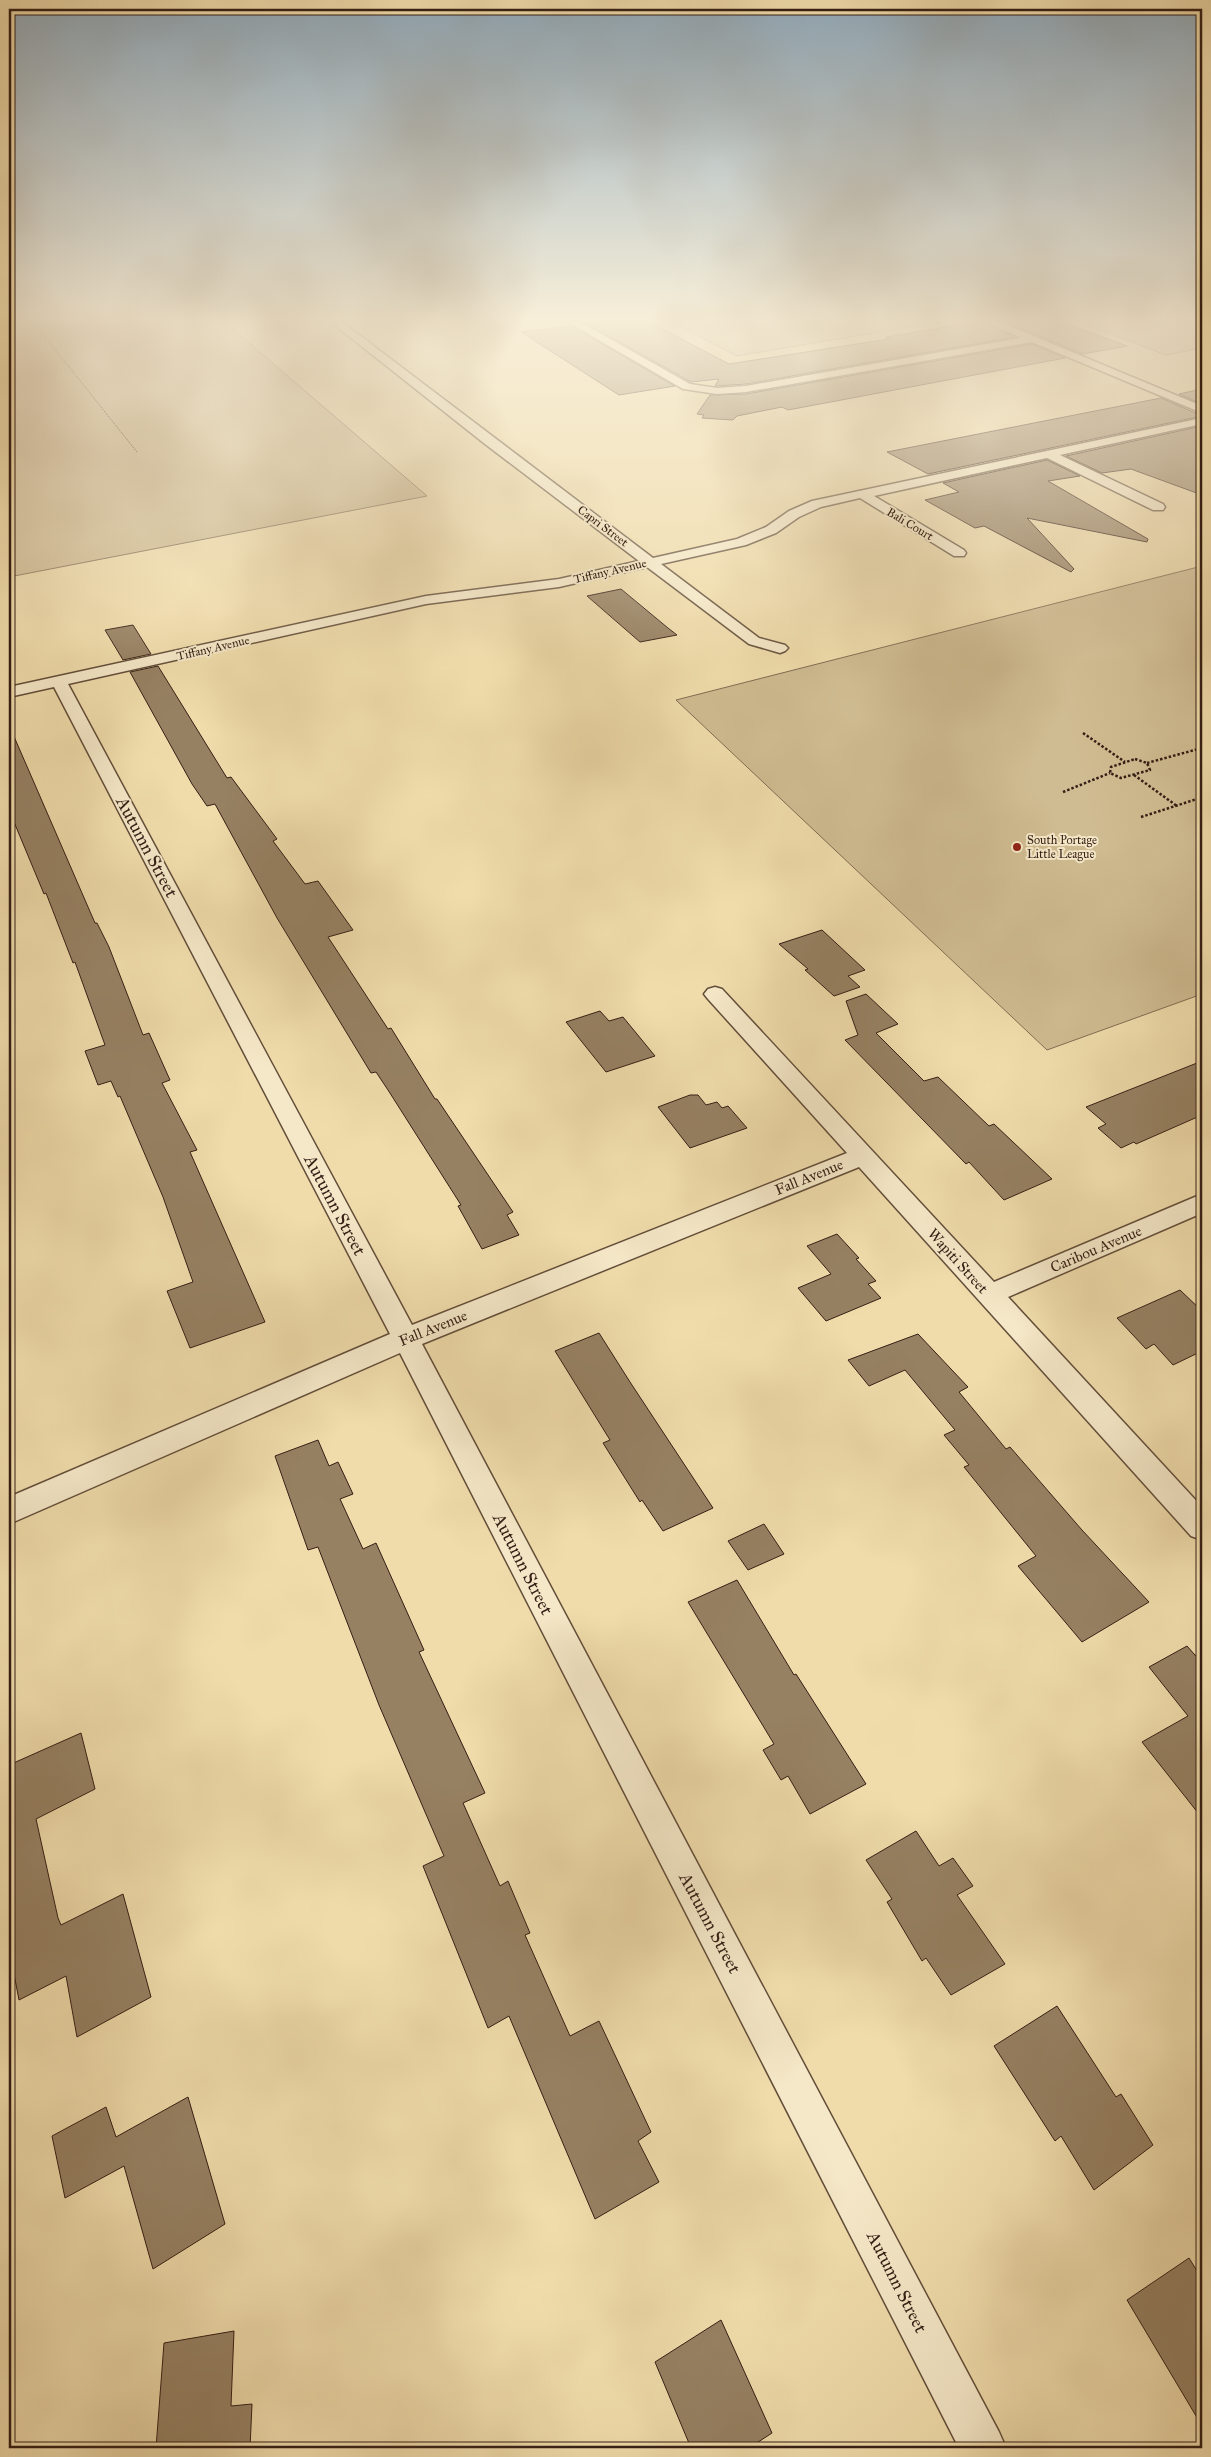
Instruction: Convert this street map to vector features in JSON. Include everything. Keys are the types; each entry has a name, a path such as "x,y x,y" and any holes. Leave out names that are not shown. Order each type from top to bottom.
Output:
{"street":[{"name":"Capri Street","path":"483,437 754,641 780,648"},
{"name":"Tiffany Avenue","path":"9,692 426,600 560,583 742,542 771,530 794,514 817,504 1129,437"},
{"path":"1048,454 1158,507"},
{"name":"Bali Court","path":"862,494 959,553"},
{"name":"Autumn Street","path":"59,682 406,1339 983,2448"},
{"name":"Wapiti Street","path":"715,994 1202,1527"},
{"name":"Fall Avenue","path":"9,1511 406,1339 862,1156"},
{"name":"Caribou Avenue","path":"988,1295 1202,1203"}],"path":[{"path":"125,437 137,452"},
{"path":"1083,734 1126,762"},
{"path":"1110,773 1111,767 1135,759 1147,763 1202,748"},
{"path":"1063,792 1110,773 1121,778 1150,770 1147,763"},
{"path":"1134,774 1177,806"},
{"path":"1141,816 1200,798"}],"shaded area":[{"path":"9,437 358,437 427,496 9,577"},
{"name":"South Portage Little League","path":"1202,566 1202,994 1047,1050 676,700"}],"building":[{"path":"965,437 1104,437 928,474 887,452"},
{"path":"1154,437 1202,437 1202,495 1131,469 1102,473 1066,456"},
{"path":"1047,460 1080,476 1048,481 1148,539 1147,542 1027,518 1074,569 1071,572 984,526 975,528 925,500 959,492 943,483"},
{"path":"621,589 677,635 640,642 587,596"},
{"path":"133,625 151,654 123,660 105,630"},
{"path":"158,666 227,778 231,777 277,839 273,841 305,884 318,881 353,930 328,937 388,1029 391,1028 435,1099 437,1099 513,1212 507,1215 519,1235 482,1249 458,1206 461,1205 376,1072 371,1073 277,918 215,804 207,806 192,784 130,672"},
{"path":"9,725 95,923 97,923 109,947 143,1035 149,1033 170,1080 162,1083 197,1150 190,1152 265,1322 190,1348 167,1291 193,1282 163,1197 120,1096 118,1097 111,1081 98,1085 85,1051 105,1045 75,962 73,963 46,893 44,894 9,810"},
{"path":"822,930 865,970 848,976 860,987 834,996 805,970 808,969 779,944"},
{"path":"866,994 898,1024 876,1033 924,1081 938,1077 989,1126 994,1124 1052,1179 1004,1200 969,1162 966,1164 845,1040 858,1035 846,1001"},
{"path":"600,1011 609,1021 623,1017 655,1056 606,1072 566,1022"},
{"path":"1202,1061 1202,1115 1136,1144 1134,1142 1121,1148 1098,1128 1106,1124 1086,1107"},
{"path":"690,1095 698,1095 706,1105 717,1102 722,1108 728,1106 747,1128 690,1148 658,1107"},
{"path":"837,1234 859,1258 856,1259 876,1281 868,1284 881,1298 826,1321 798,1288 831,1274 807,1246"},
{"path":"1180,1290 1202,1311 1202,1351 1173,1365 1154,1344 1146,1349 1117,1318"},
{"path":"599,1333 713,1508 663,1531 642,1500 640,1502 603,1443 610,1440 555,1351"},
{"path":"918,1334 968,1387 959,1392 1006,1449 1010,1447 1082,1530 1149,1602 1082,1642 1018,1566 1036,1556 964,1467 969,1465 944,1435 955,1430 905,1370 869,1386 848,1360"},
{"path":"318,1440 329,1466 338,1462 353,1494 340,1499 363,1549 376,1543 424,1650 419,1652 485,1793 463,1803 500,1886 508,1881 530,1933 525,1935 570,2036 599,2021 651,2132 638,2141 659,2182 595,2219 509,2016 488,2028 423,1866 444,1856 379,1705 318,1547 308,1550 275,1456"},
{"path":"764,1524 784,1554 748,1570 728,1541"},
{"path":"737,1580 794,1675 796,1674 866,1784 810,1814 788,1776 781,1780 763,1750 774,1744 688,1602"},
{"path":"1187,1646 1202,1663 1202,1818 1142,1742 1188,1716 1149,1667"},
{"path":"81,1733 95,1789 36,1819 58,1918 61,1925 123,1894 151,1997 77,2037 66,1976 19,2000 9,1948 9,1765"},
{"path":"916,1831 939,1866 953,1858 973,1886 957,1895 1005,1964 951,1995 926,1958 922,1961 887,1902 892,1899 866,1860"},
{"path":"1057,2006 1116,2097 1121,2094 1153,2145 1094,2190 1061,2136 1055,2141 994,2046"},
{"path":"188,2097 225,2224 153,2269 124,2166 65,2198 52,2136 106,2107 116,2137"},
{"path":"1189,2258 1202,2279 1202,2426 1127,2300"},
{"path":"721,2320 772,2433 749,2448 691,2448 655,2362"},
{"path":"234,2331 231,2406 252,2404 250,2448 156,2448 164,2343"}],"place":[{"name":"South Portage Little League","path":"1017,847"}]}
